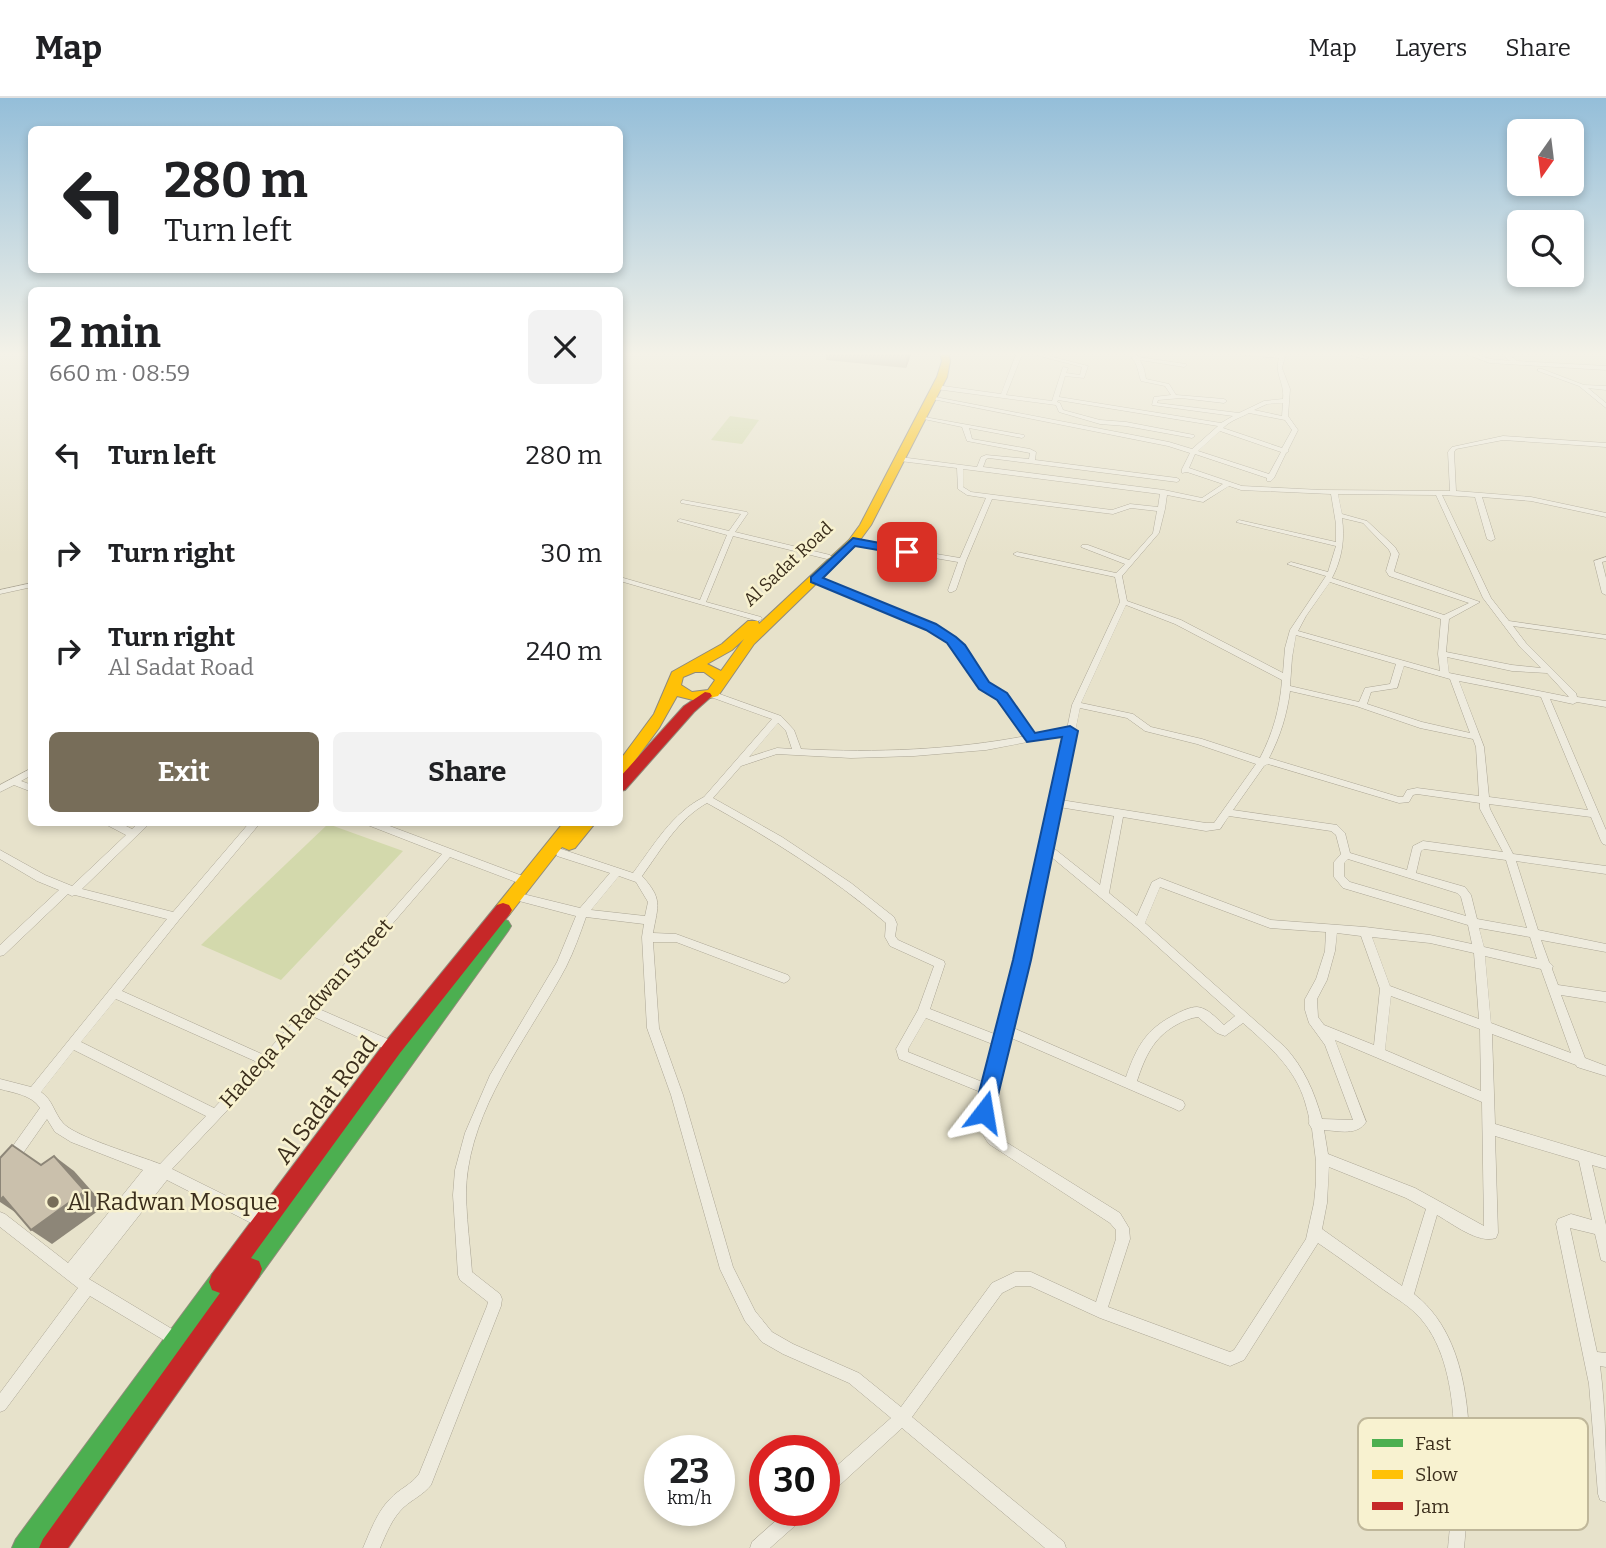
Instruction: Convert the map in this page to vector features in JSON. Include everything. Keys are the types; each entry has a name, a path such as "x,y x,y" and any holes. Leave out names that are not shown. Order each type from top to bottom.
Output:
{"main road":[{"name":"Al Sadat Road","path":"674,687 677,675 727,647 827,557 855,524 910,420"},
{"name":"Al Sadat Road","path":"708,695 719,688 746,645 853,542 920,420"},
{"path":"691,668 714,670 722,680"},
{"path":"623,766 653,730 674,687 686,696 708,695"},
{"path":"623,783 684,714 708,695"},
{"name":"Al Sadat Road","path":"25,1548 393,1047 570,826"},
{"name":"Al Sadat Road","path":"52,1548 404,1057 523,898 585,826"}],"street":[{"path":"936,420 1022,436"},
{"path":"1056,420 1155,441 1272,477"},
{"path":"1092,420 1192,436"},
{"path":"1173,420 1220,427 1247,436 1255,444 1286,451"},
{"path":"1118,576 1156,533 1163,509 1164,492 1177,480 1194,452 1220,427 1234,420"},
{"path":"1260,487 1272,477 1296,430 1288,420"},
{"path":"965,425 969,440 1031,450 1034,452 1032,462"},
{"path":"1453,493 1451,452 1454,447 1503,438 1606,445"},
{"path":"979,469 983,458 988,456 1177,480"},
{"path":"900,459 1164,492 1205,500 1229,484"},
{"path":"960,466 961,490 990,497 1112,512 1130,506 1163,509"},
{"path":"1185,469 1241,488 1453,493 1546,500 1606,515"},
{"path":"1056,803 1217,826 1265,761 1283,709 1294,632 1329,577 1339,545 1339,515 1334,492"},
{"path":"1438,493 1487,598 1574,699"},
{"path":"1478,495 1491,539"},
{"path":"952,590 990,497"},
{"path":"683,502 745,513 732,531 702,603"},
{"path":"1339,515 1364,522 1387,543 1395,554 1390,571 1395,576 1475,602"},
{"path":"680,520 827,557"},
{"path":"1239,522 1339,545"},
{"path":"853,542 962,561"},
{"path":"1085,547 1130,563"},
{"path":"1017,554 1118,576"},
{"path":"1606,559 1598,561 1606,593"},
{"path":"1291,564 1445,618 1487,598"},
{"path":"1100,1311 1123,1239 1122,1228 1115,1218 987,1134 984,1112 1004,1036 1076,705 1124,602 1118,576"},
{"path":"815,579 931,627 951,640 960,648 984,685 1002,697 1032,738"},
{"path":"623,580 758,619"},
{"path":"0,592 28,586"},
{"path":"1124,602 1178,622 1287,683 1420,725 1477,737"},
{"path":"1445,618 1441,654 1477,737 1483,800 1509,855 1534,935 1548,966 1581,1063"},
{"path":"1506,623 1606,637"},
{"path":"1294,632 1450,676 1565,701 1574,699 1604,705"},
{"path":"1441,654 1511,668 1549,671"},
{"path":"1362,705 1368,690 1394,686 1401,662"},
{"path":"708,695 778,718 790,730 797,751"},
{"path":"1545,697 1606,841"},
{"path":"1076,705 1130,716 1149,729 1199,741 1399,800 1406,800 1410,792 1417,791 1594,814"},
{"path":"636,877 680,820 695,804 707,799 741,764 778,718"},
{"path":"741,764 777,751 882,755 986,747 1070,731"},
{"path":"0,789 28,773"},
{"path":"14,782 28,787"},
{"path":"707,799 763,829 823,868 890,920 890,937 894,943 940,964 923,1012 902,1049 903,1055 990,1090"},
{"path":"1227,812 1334,828 1340,833 1346,855"},
{"path":"1104,893 1119,814"},
{"path":"117,826 134,834"},
{"path":"1,950 142,826"},
{"path":"33,1093 175,917 254,826"},
{"path":"379,826 524,881"},
{"path":"1412,874 1416,849 1423,845 1495,857 1509,855 1606,870"},
{"path":"840,1474 901,1419 996,1288 1015,1279 1031,1279 1100,1311 1230,1359 1239,1355 1316,1233 1323,1203 1322,1158 1303,1082 1294,1065 1140,922 1046,847"},
{"name":"Hadeqa Al Radwan Street","path":"0,1405 79,1280 160,1171 266,1060 449,852"},
{"path":"561,853 636,877 651,896 647,937 653,1028 677,1095 727,1269 750,1316 766,1337 854,1378 1058,1548"},
{"path":"0,855 43,881 68,891 175,917"},
{"path":"1322,1158 1434,1205 1482,1233 1491,1233 1486,1028 1479,950 1466,895 1461,890 1346,855"},
{"path":"1346,855 1339,862 1339,877 1347,885 1472,922 1606,948"},
{"path":"371,1548 392,1510 400,1500 419,1490 425,1479 492,1314 495,1299 465,1275 459,1217 461,1170 471,1133 494,1079 562,964 583,912 617,871"},
{"path":"1140,922 1156,885 1160,882 1270,924 1430,939 1548,966"},
{"path":"523,898 583,912 650,922"},
{"path":"1315,1124 1355,1126 1360,1122 1330,1042 1313,1019 1311,999 1330,951 1332,928"},
{"path":"1365,931 1386,989 1379,1052"},
{"path":"647,937 676,938 783,978"},
{"path":"1386,989 1606,1071"},
{"path":"1556,989 1606,997"},
{"path":"115,993 266,1060"},
{"path":"310,1010 393,1047"},
{"path":"923,1012 1004,1036 1179,1105"},
{"path":"1130,1084 1142,1050 1160,1027 1190,1013 1198,1013 1225,1031 1244,1016"},
{"path":"1321,1029 1488,1099"},
{"path":"73,1044 216,1115"},
{"path":"0,1084 33,1093 48,1107 54,1121 66,1134 160,1171 264,1222"},
{"path":"0,1175 48,1107"},
{"path":"1489,1128 1606,1163"},
{"path":"1584,1156 1602,1225 1606,1255"},
{"path":"1406,1297 1434,1205"},
{"path":"0,1219 79,1280 178,1340"},
{"path":"1602,1225 1571,1221 1563,1224 1601,1416 1606,1494"},
{"path":"1316,1233 1406,1297 1429,1318 1440,1337 1450,1364 1460,1418"},
{"path":"1590,1358 1606,1360"},
{"path":"758,1548 782,1526"},
{"path":"1456,1548 1458,1530"}],"green space":[{"path":"727,420 759,420 742,444 711,440"},
{"path":"326,826 334,826 403,851 281,980 201,945"}],"building":[{"name":"Al Radwan Mosque","path":"12,1145 41,1165 54,1156 85,1191 31,1230 3,1197 0,1200 0,1158"}],"traffic: fast":[{"path":"251,1269 502,926"},
{"path":"25,1548 220,1282"}],"traffic: slow":[{"path":"674,687 692,696 713,693 749,641 853,542 865,525 920,420"},
{"path":"691,668 727,647 753,624"},
{"path":"623,766 661,714 677,675 701,667 718,674 722,680"},
{"path":"503,910 570,826"},
{"path":"569,844 585,826"}],"traffic: jam":[{"path":"623,783 689,709 705,696"},
{"path":"220,1282 393,1047 503,910"},
{"path":"52,1548 251,1269"}],"place":[{"name":"Al Radwan Mosque","path":"53,1202"}],"route":[{"path":"907,552 853,542 815,579 939,631 960,648 978,678 984,685 998,692 1032,738 1070,731 1022,960 984,1112"}]}
